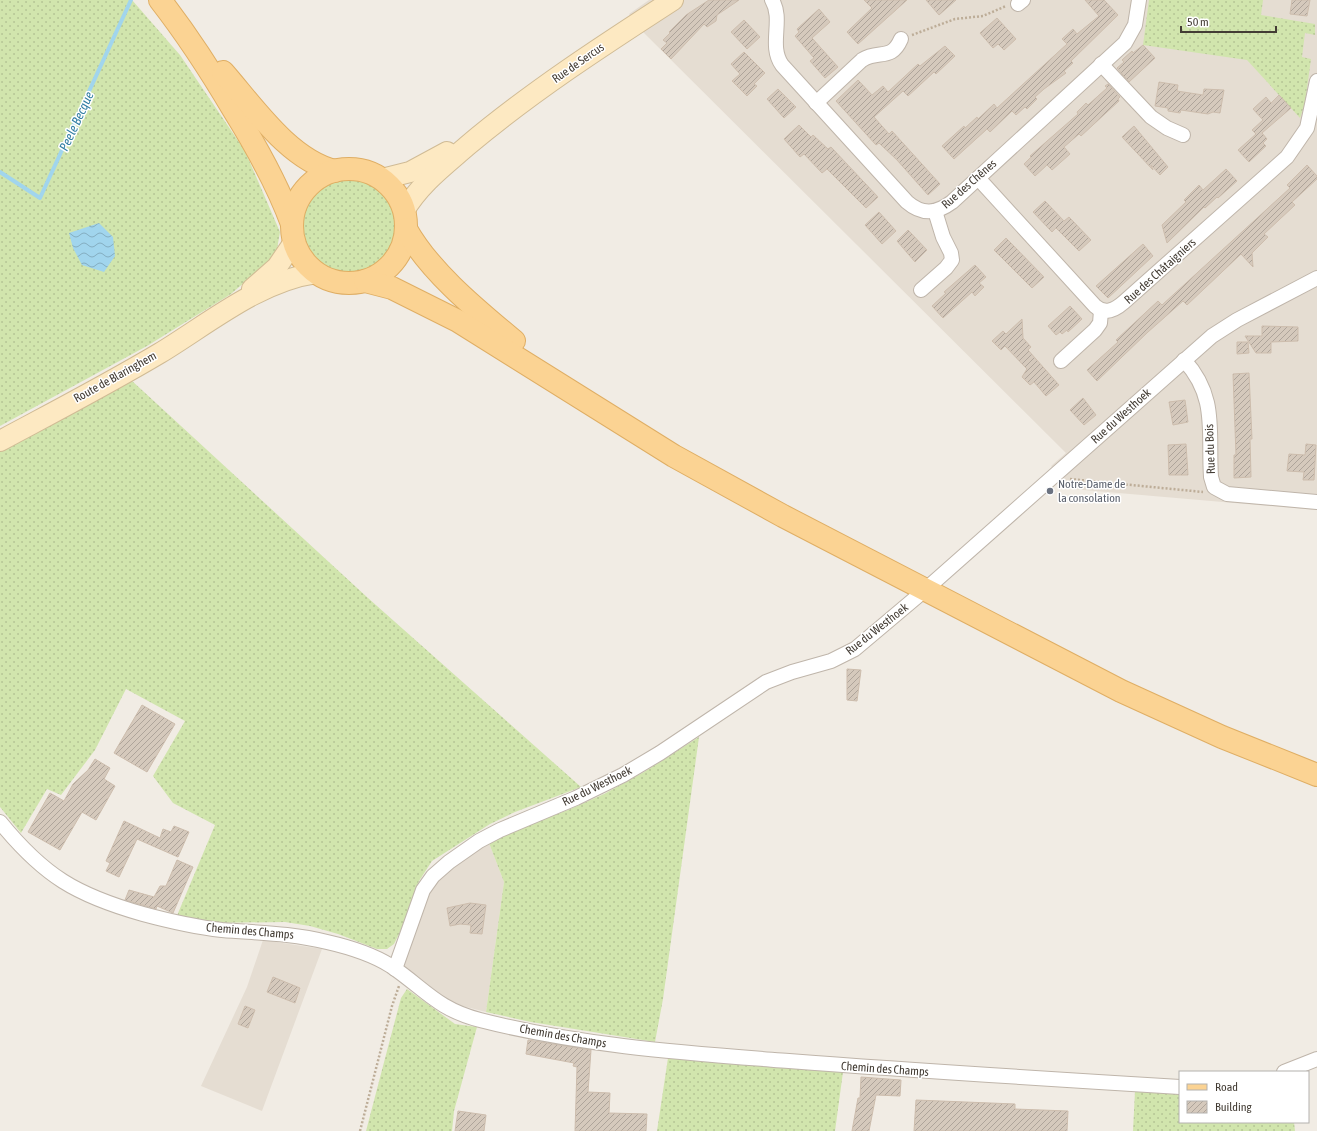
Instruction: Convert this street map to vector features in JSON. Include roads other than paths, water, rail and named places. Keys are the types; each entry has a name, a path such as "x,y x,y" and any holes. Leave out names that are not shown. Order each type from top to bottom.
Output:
{"main road":[{"path":"160,0 190,38 294,149 318,166 335,171 359,170 382,179 397,195 405,220 423,253 465,298 517,344 578,394"},
{"path":"190,38 261,157 282,197 301,257 316,272 330,280 355,283 366,281 379,275 394,261 404,244 405,220"},
{"path":"293,233 296,205 303,192 318,179 335,171"},
{"path":"366,281 392,288 443,312 720,483 925,590 1134,697 1229,740 1317,775"}],"street":[{"name":"Rue de Sercus","path":"405,220 416,192 425,182 485,130 598,49 672,0"},
{"name":"Rue des Chênes","path":"772,0 777,14 777,56 782,65 912,206 924,212 935,211 952,202 1102,64 1129,37 1135,25 1139,0"},
{"path":"816,103 862,60 870,56 890,53 896,49 901,39"},
{"path":"1102,64 1151,118 1167,128 1183,135"},
{"name":"Rue des Châtaigniers","path":"1101,311 1110,311 1124,302 1287,157 1307,128 1317,81"},
{"name":"Rue de Sercus","path":"382,179 410,172 485,130"},
{"path":"978,178 1087,298 1101,311 1100,323 1095,330 1061,361"},
{"path":"921,290 946,268 952,260 951,253 943,237 935,211"},
{"name":"Route de Blaringhem","path":"228,309 271,273 283,260 293,233"},
{"name":"Route de Blaringhem","path":"0,441 151,358 228,309 290,279 316,272"},
{"name":"Rue du Westhoek","path":"400,973 423,890 433,876 458,855 500,830 576,798 623,775 660,753 766,682 792,672 823,664 848,654 925,590 1212,336 1233,322 1317,278"},
{"name":"Rue du Bois","path":"1184,360 1198,378 1207,399 1209,414 1211,477 1217,490 1227,494 1317,502"},
{"name":"Chemin des Champs","path":"0,822 43,868 75,890 100,901 197,927 284,933 328,942 365,953 400,973 434,1000 461,1015 513,1028 607,1044 719,1056 899,1070 1179,1087"},
{"path":"1287,1071 1317,1059"}],"water":[{"path":"99,223 113,237 115,256 104,272 82,265 73,248 69,233"}],"waterway":[{"name":"Peele Becque","path":"0,172 40,198 131,0"}],"place":[{"name":"Notre-Dame de la consolation","path":"1050,491"}]}
